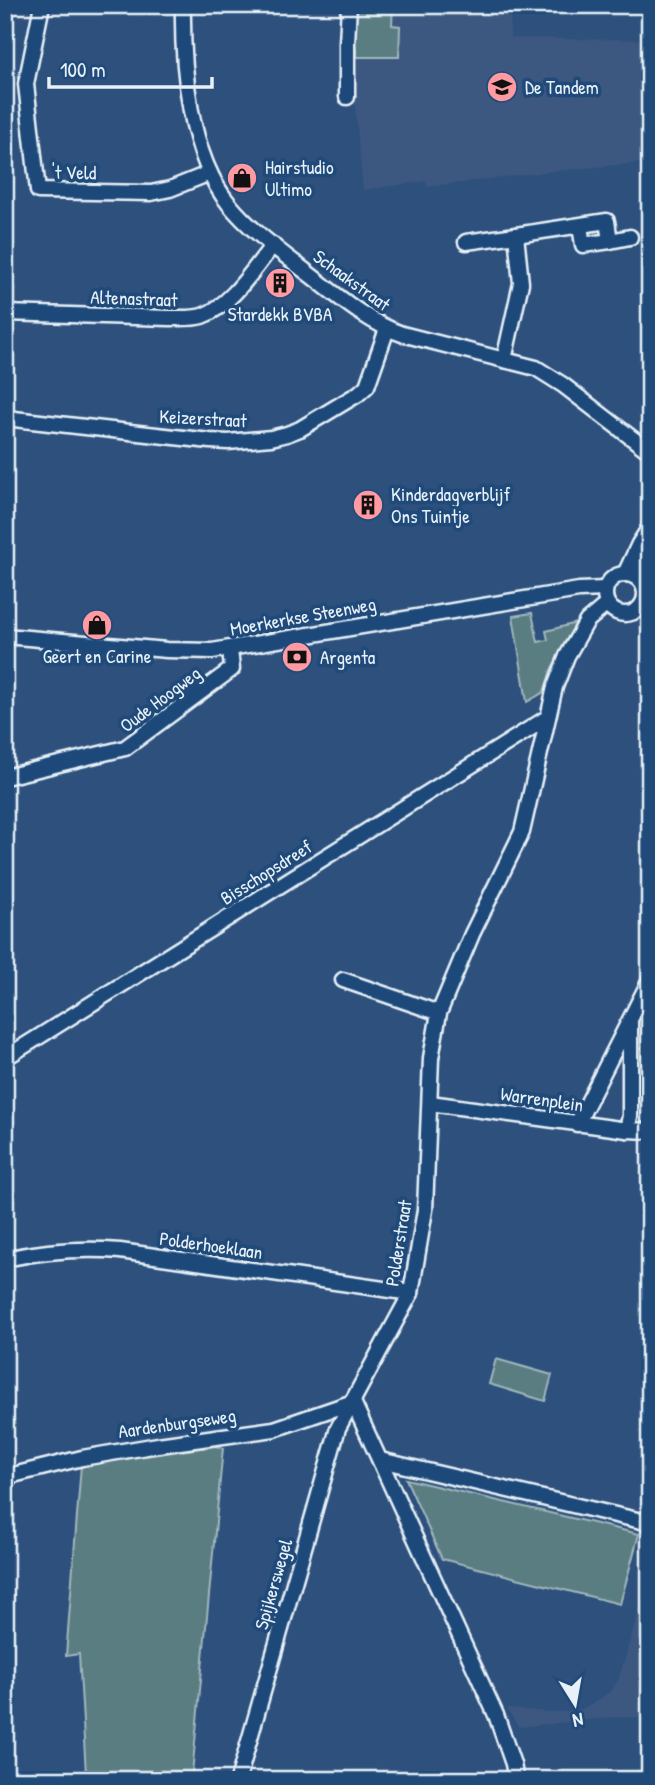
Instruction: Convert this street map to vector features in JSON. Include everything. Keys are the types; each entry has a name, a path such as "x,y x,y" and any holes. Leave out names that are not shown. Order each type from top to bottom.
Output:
{"street":[{"name":"'t Veld","path":"42,5 26,84 37,191 151,193 170,189 210,173"},
{"name":"Schaakstraat","path":"183,5 183,53 189,101 201,150 210,173 229,205 273,245 361,313 387,329 536,368 650,452"},
{"path":"347,97 349,5"},
{"path":"466,242 607,221 610,241 630,237"},
{"path":"504,360 521,283 516,235"},
{"name":"Altenastraat","path":"5,313 169,318 203,316 222,305 273,245"},
{"name":"Keizerstraat","path":"5,418 210,441 271,438 300,429 367,386 387,329"},
{"path":"625,574 650,527"},
{"path":"640,580 643,558 650,546"},
{"path":"625,574 640,580 647,600 632,614 617,613 606,597 612,579 625,574"},
{"path":"579,590 589,608 587,621"},
{"name":"Moerkerkse Steenweg","path":"5,636 212,651 579,590 606,597"},
{"name":"Polderstraat","path":"352,1402 411,1293 425,1210 430,1058 439,1013 472,934 522,832 547,718 567,656 587,621 606,597"},
{"name":"Oude Hoogweg","path":"5,777 125,748 232,669 230,649"},
{"name":"Bisschopsdreef","path":"5,1058 547,718"},
{"path":"342,980 439,1013"},
{"path":"577,1124 650,980"},
{"path":"627,1130 630,1115 634,1012"},
{"name":"Warrenplein","path":"430,1103 577,1124 650,1131"},
{"name":"Polderhoeklaan","path":"5,1259 95,1249 120,1251 411,1293"},
{"path":"352,1402 496,1715 516,1780"},
{"name":"Aardenburgseweg","path":"5,1477 82,1458 274,1429 352,1402"},
{"name":"Spijkerswegel","path":"238,1780 338,1427 352,1402"},
{"path":"380,1460 650,1523"}],"shaded area":[{"name":"De Tandem","path":"357,5 510,5 510,38 650,40 650,162 427,187 426,181 363,190 355,104 354,69 357,66 353,34"},
{"path":"650,1572 650,1718 615,1717 519,1727 506,1708 565,1712 582,1709 611,1691 619,1678"}],"green space":[{"path":"357,5 393,5 392,25 400,26 399,57 357,57 353,24"},
{"path":"532,613 538,642 548,640 546,631 576,623 551,670 544,692 527,702 513,616"},
{"path":"650,989 650,1104 635,1102 638,1013"},
{"path":"496,1359 552,1375 545,1401 489,1384"},
{"path":"215,1446 223,1448 192,1774 86,1774 79,1654 66,1656 81,1465"},
{"path":"406,1479 639,1534 620,1604 442,1559"}],"place":[{"name":"De Tandem","path":"502,87"},
{"name":"Hairstudio Ultimo","path":"242,178"},
{"name":"Stardekk BVBA","path":"280,283"},
{"name":"Kinderdagverblijf Ons Tuintje","path":"368,505"},
{"name":"Geert en Carine","path":"97,625"},
{"name":"Argenta","path":"297,657"}]}
